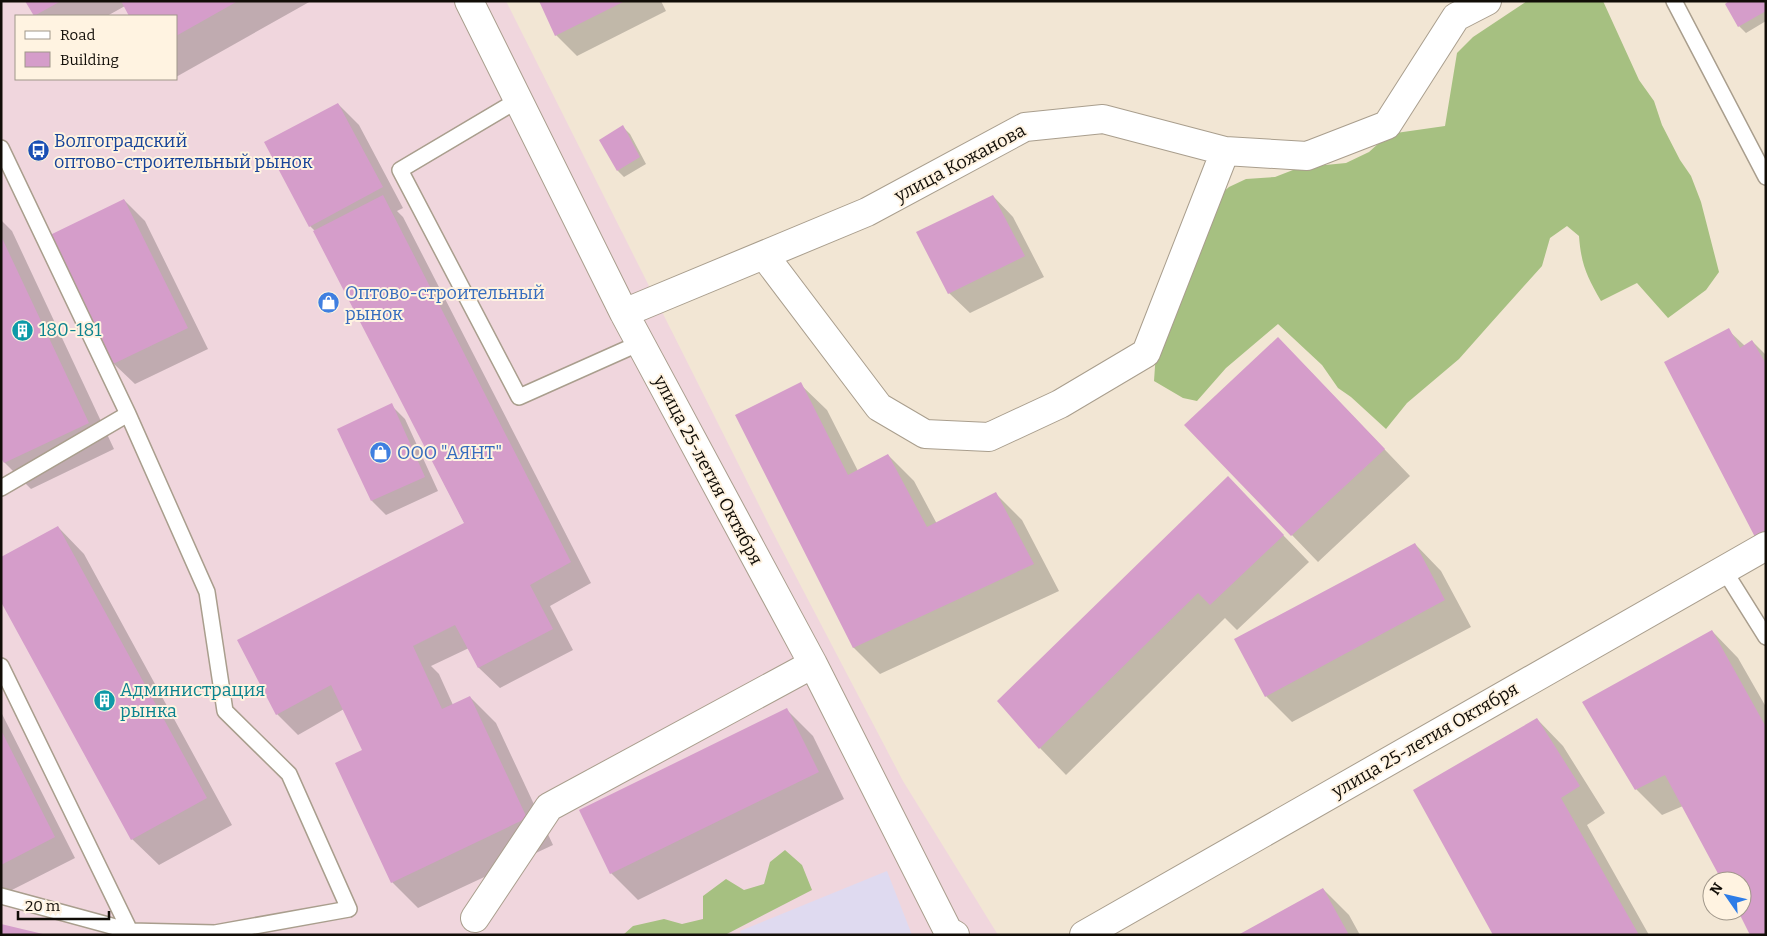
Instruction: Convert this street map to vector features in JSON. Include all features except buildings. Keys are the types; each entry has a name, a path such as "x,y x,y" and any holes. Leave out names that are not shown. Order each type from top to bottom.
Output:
{"street":[{"name":"улица 25-летия Октября","path":"468,1 624,313 813,664 951,933"},
{"name":"улица Кожанова","path":"624,313 867,212 1025,127 1103,119 1225,151 1307,156 1388,125 1456,17 1487,1"},
{"path":"764,255 879,407 925,434 989,437 1060,404 1146,354 1225,151"},
{"name":"улица 25-летия Октября","path":"1084,935 1766,546"},
{"path":"475,918 549,807 813,664"}],"lane":[{"path":"1674,1 1766,177"},
{"path":"518,100 400,170 519,397 640,343"},
{"path":"1,148 128,414 207,592 225,711 289,774 350,909 215,933 130,931 1,896"},
{"path":"1,488 128,414"},
{"path":"1724,570 1766,637"},
{"path":"1,666 130,931"}],"shaded area":[{"name":"Оптово-строительный рынок","path":"1,1 506,1 770,527 903,781 998,935 1,935"},
{"path":"887,871 912,935 741,935 740,931"}],"green space":[{"path":"1527,1 1603,1 1639,80 1654,101 1662,125 1680,160 1691,176 1701,202 1719,272 1706,290 1668,318 1637,283 1601,301 1586,270 1581,255 1579,236 1567,226 1550,238 1542,266 1459,359 1407,403 1386,429 1351,397 1338,388 1322,365 1278,324 1226,368 1197,401 1183,398 1154,381 1156,352 1208,205 1229,187 1246,179 1275,177 1293,170 1346,163 1369,152 1389,134 1445,126 1457,53 1473,37"},
{"path":"785,850 802,865 812,890 725,935 623,935 633,926 664,919 682,924 703,919 703,896 726,879 744,890 764,884 770,862"}],"place":[{"name":"Волгоградский оптово-строительный рынок","path":"38,151"},
{"name":"Оптово-строительный рынок","path":"329,303"},
{"name":"180-181","path":"23,330"},
{"name":"ООО \"АЯНТ\"","path":"381,453"},
{"name":"Администрация рынка","path":"104,700"}]}
